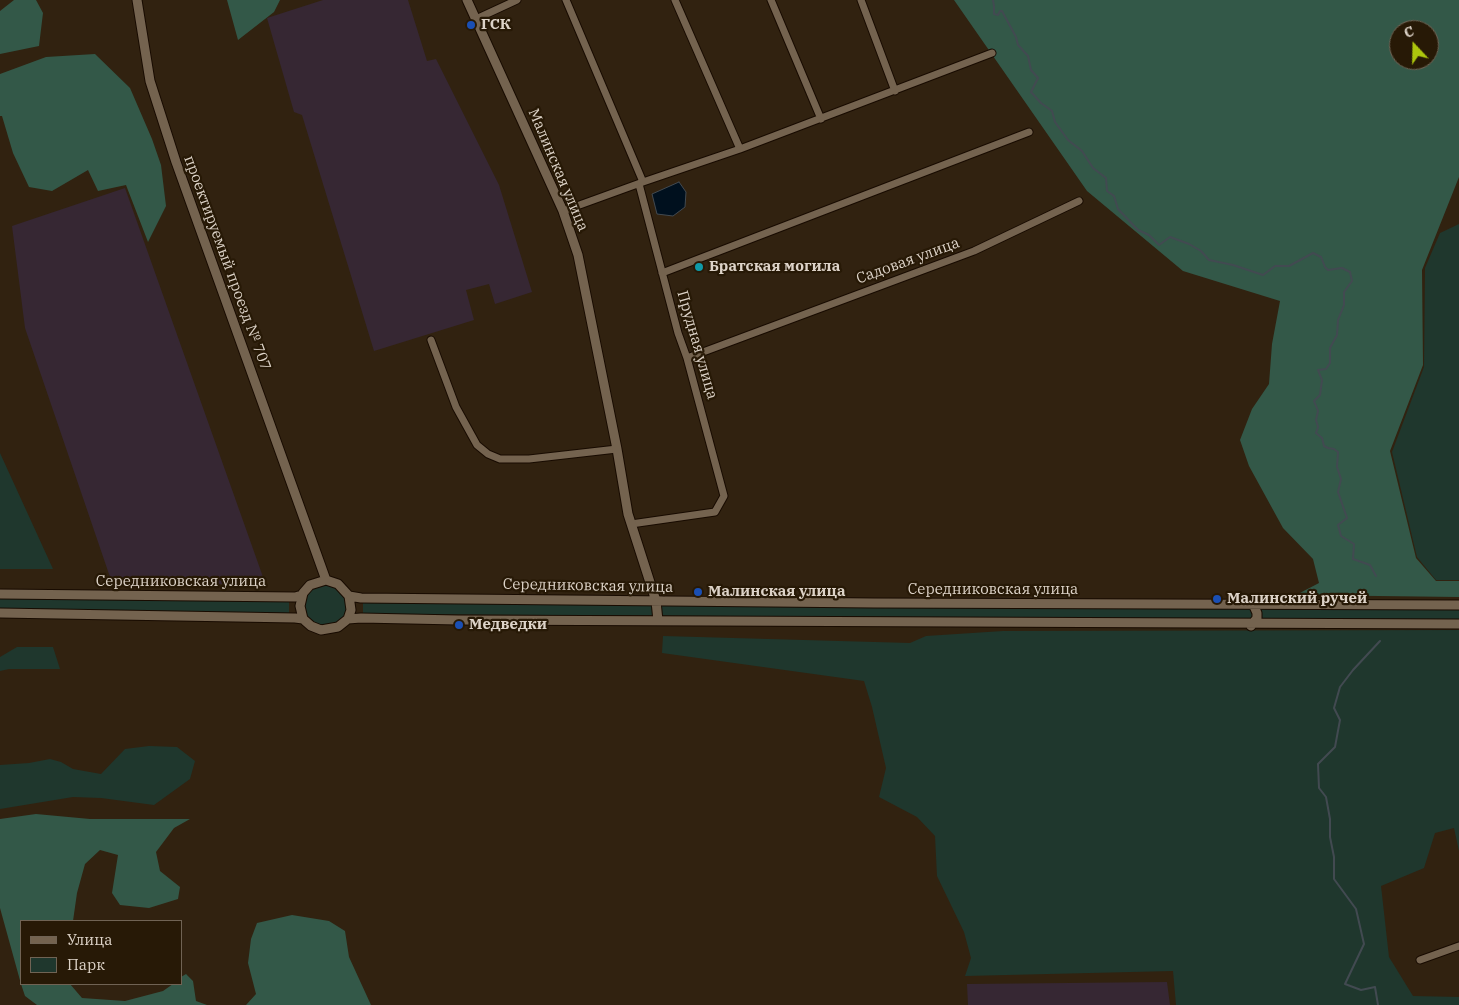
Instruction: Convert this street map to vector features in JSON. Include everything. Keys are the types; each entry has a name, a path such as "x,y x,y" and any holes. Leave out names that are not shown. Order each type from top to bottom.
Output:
{"street":[{"name":"проектируемый проезд № 707","path":"137,0 150,81 155,99 326,580"},
{"name":"Малинская улица","path":"467,0 563,211 578,255 631,524 656,601 658,621"},
{"path":"476,19 517,0"},
{"name":"Прудная улица","path":"566,0 641,183 662,273 724,496 715,512 631,524"},
{"path":"676,0 740,149"},
{"path":"771,0 822,119"},
{"path":"860,0 894,91"},
{"path":"563,211 822,119 992,53"},
{"path":"662,273 1029,132"},
{"name":"Садовая улица","path":"687,358 974,251 1079,201"},
{"path":"431,340 456,407 477,445 488,454 500,459 529,459 617,449"},
{"path":"326,580 343,588 349,596 351,610 348,619 338,627 321,630 311,626 303,619 300,606 302,596 310,585 326,580"},
{"name":"Середниковская улица","path":"0,594 302,596"},
{"name":"Середниковская улица","path":"349,596 361,598 656,601 1459,605"},
{"path":"1253,604 1257,613 1254,623"},
{"path":"0,614 303,619"},
{"path":"348,619 1459,624"},
{"path":"1420,960 1459,946"}],"shaded area":[{"path":"323,0 408,0 427,61 436,59 499,185 532,292 495,304 489,284 466,290 474,320 374,351 302,115 294,112 267,18"},
{"path":"125,188 263,577 242,582 239,585 111,580 25,328 12,226"},
{"path":"1167,982 1170,1005 968,1005 967,984"}],"green space":[{"path":"14,0 36,0 43,13 39,46 0,54 0,11"},
{"path":"227,0 280,0 274,12 238,40"},
{"path":"954,0 1459,0 1459,177 1422,270 1423,365 1390,451 1416,558 1436,581 1459,581 1459,597 1296,595 1319,583 1313,559 1283,528 1249,466 1240,440 1252,409 1269,384 1272,344 1280,301 1183,271 1087,191"},
{"path":"95,54 130,88 161,165 166,206 148,242 126,185 98,191 88,170 52,191 29,187 13,153 2,116 0,116 0,74 46,57"},
{"path":"1459,224 1459,580 1436,580 1417,557 1392,452 1424,367 1425,268 1440,233"},
{"path":"0,453 53,569 0,569"},
{"path":"329,583 344,592 348,609 342,621 326,628 309,622 302,605 309,589"},
{"path":"0,598 289,601 289,613 0,610"},
{"path":"363,602 1459,608 1459,620 363,614"},
{"path":"1459,630 1459,851 1454,828 1435,833 1424,868 1381,886 1389,957 1413,996 1459,997 1459,1005 1176,1005 1173,971 965,976 971,958 964,932 937,876 935,836 917,817 879,797 886,768 864,681 662,653 663,636 910,643 926,636 1003,631"},
{"path":"17,647 53,647 60,669 9,669 0,671 0,657"},
{"path":"149,746 177,747 195,761 190,779 154,805 101,798 73,797 0,809 0,765 50,759 61,762 73,769 101,774 125,749"},
{"path":"36,814 90,819 190,819 174,828 156,852 160,871 180,887 178,899 149,908 120,905 112,893 118,855 100,850 85,864 77,893 73,920 20,920 20,980 0,908 0,819"},
{"path":"292,915 329,921 345,931 349,957 371,1005 246,1005 256,994 248,963 251,939 257,923"},
{"path":"186,974 193,981 196,1001 207,1005 37,1005 25,996 21,985 71,985 82,998 125,1001 163,991 172,985 182,985 182,976"}],"water":[{"path":"679,182 686,192 685,207 673,216 657,214 652,194"}],"waterway":[{"name":"Малинский ручей","path":"993,0 994,14 998,15 1002,11 1016,37 1018,45 1028,56 1031,70 1038,78 1031,92 1052,111 1055,122 1068,140 1082,151 1093,168 1106,178 1107,191 1114,196 1118,209 1138,230 1149,235 1159,245 1170,237 1201,251 1209,260 1233,265 1263,275 1275,266 1289,266 1313,253 1321,257 1328,270 1342,268 1350,272 1352,281 1344,292 1344,305 1338,320 1337,335 1330,348 1330,363 1326,369 1318,370 1322,380 1320,395 1314,401 1318,411 1316,433 1322,438 1324,446 1338,452 1337,467 1341,479 1338,492 1347,518 1338,525 1341,536 1354,544 1353,559 1370,565 1376,576"},
{"name":"Малинский ручей","path":"1378,1005 1375,987 1361,990 1345,984 1364,944 1356,909 1334,879 1330,819 1326,797 1319,788 1318,764 1335,747 1340,720 1334,708 1340,687 1380,641"}],"place":[{"name":"ГСК","path":"471,25"},
{"name":"Братская могила","path":"699,267"},
{"name":"Малинская улица","path":"698,592"},
{"name":"Малинский ручей","path":"1217,599"},
{"name":"Медведки","path":"459,625"}]}
